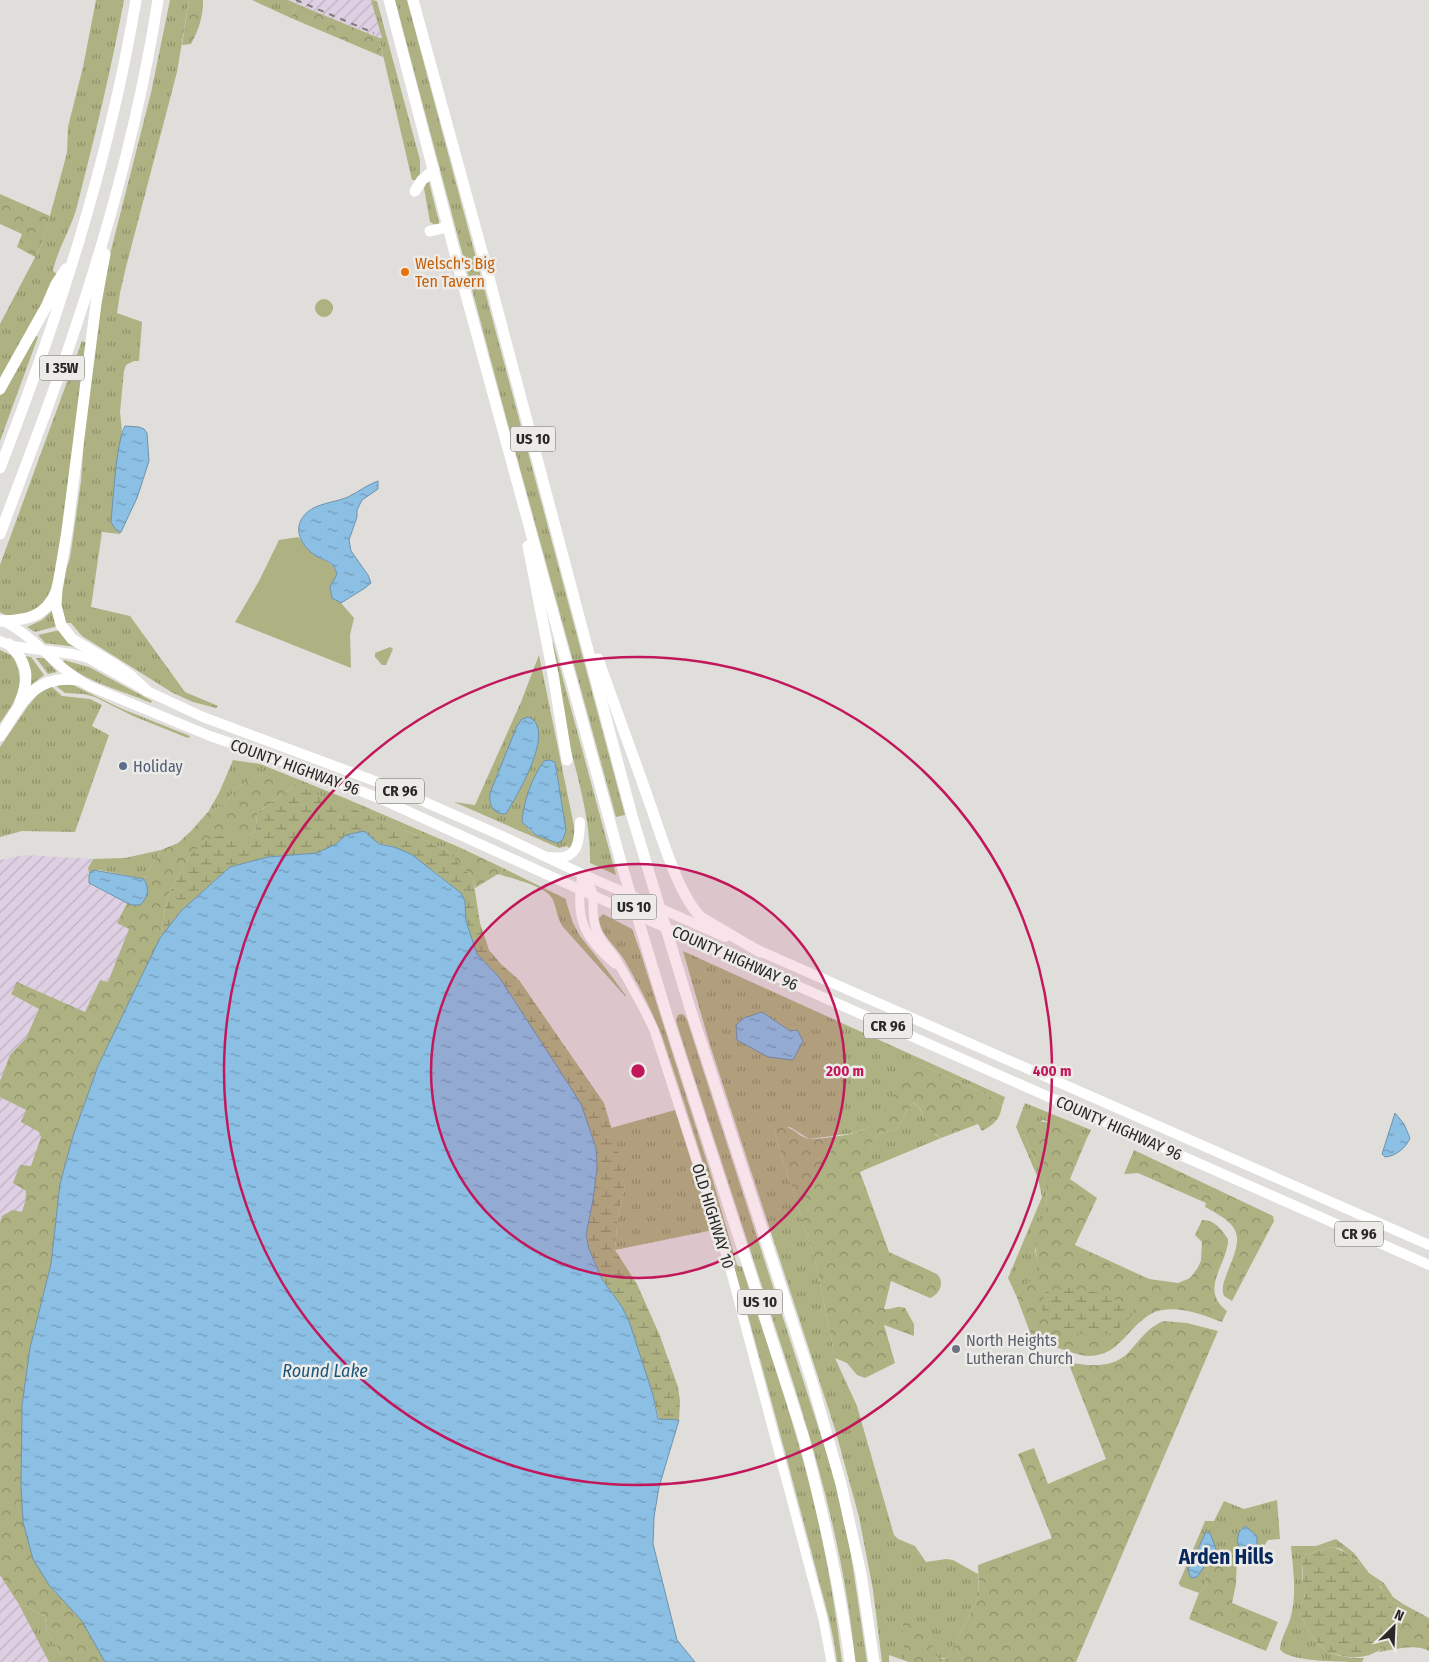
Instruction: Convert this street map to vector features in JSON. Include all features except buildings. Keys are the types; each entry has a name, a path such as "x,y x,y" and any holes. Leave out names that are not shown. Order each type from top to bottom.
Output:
{"highway":[{"name":"I 35W","path":"0,468 46,345 74,257 110,126 136,0"},
{"name":"I 35W","path":"0,534 72,338 118,186 142,82 158,0"},
{"name":"US 10","path":"389,0 516,480 622,866 804,1438 835,1568 850,1662"},
{"name":"US 10","path":"413,0 574,593 632,816 675,961 812,1382 852,1529 874,1662"},
{"path":"415,191 434,167"},
{"path":"118,186 96,303 56,605 58,618 69,636 130,675 147,691"},
{"path":"430,230 448,227"},
{"path":"0,389 47,305 56,284 74,257"},
{"path":"516,480 553,674 567,760"},
{"path":"1,620 25,620 32,618 44,609 57,590"},
{"path":"574,593 660,831 686,897 693,909 702,918 760,952"},
{"path":"4,643 23,662 27,677 21,700 13,717"},
{"path":"0,736 35,689 44,682 63,678 79,680"}],"main road":[{"name":"COUNTY HIGHWAY 96","path":"1,620 29,637 60,666 79,680 203,733 381,799 579,890 1429,1266"},
{"name":"COUNTY HIGHWAY 96","path":"4,643 88,658 147,691 222,725 391,787 582,874 1429,1245"},
{"path":"538,853 552,858 561,858 572,854 579,842 580,822"}],"street":[{"name":"OLD HIGHWAY 10","path":"582,874 579,890 579,912 586,931 602,953 621,969"},
{"name":"OLD HIGHWAY 10","path":"582,874 590,885 594,896 593,914 596,929 617,960 642,1004 654,1030 708,1196 823,1619 831,1662"}],"shaded area":[{"path":"288,0 371,0 382,38 379,38"},
{"path":"25,855 93,859 88,868 88,880 92,886 127,903 117,923 130,929 108,982 100,980 85,1012 11,994 39,1009 26,1038 10,1055 0,1081 0,860"},
{"path":"0,1097 26,1110 22,1122 39,1132 41,1137 31,1166 13,1183 26,1191 22,1213 0,1222"},
{"path":"0,1575 18,1603 49,1662 0,1662"}],"green space":[{"path":"96,0 124,0 108,79 83,184 76,210 55,263 53,271 57,274 46,299 0,381 0,324 41,246 49,219 67,153 68,127 83,67"},
{"path":"170,0 189,0 177,72 126,267 117,313 142,322 139,361 126,365 124,371 120,412 122,431 111,522 116,530 121,532 120,534 102,532 91,607 130,616 185,692 218,706 216,708 193,702 173,693 82,636 71,623 66,623 61,605 81,481 87,397 107,266 151,93"},
{"path":"189,0 203,0 202,12 191,44 182,45"},
{"path":"252,0 288,0 297,4 291,18"},
{"path":"371,0 377,1 420,160 420,174 416,180 412,180 379,38 382,38"},
{"path":"395,0 407,0 625,815 616,817 511,436"},
{"path":"297,4 379,38 383,57 291,18"},
{"path":"429,182 440,226 430,222 424,188 426,183"},
{"path":"0,194 50,216 41,246 35,257 17,247 22,234 0,224"},
{"path":"324,299 330,302 333,308 330,314 324,317 318,314 315,308 318,302"},
{"path":"35,335 38,337 0,441 0,396"},
{"path":"82,341 88,343 54,583 40,607 22,614 5,615 0,612 0,565"},
{"path":"298,537 308,550 335,569 337,574 330,587 332,598 341,603 354,618 350,635 351,668 235,622 259,581 279,540"},
{"path":"52,611 58,626 35,632 27,627 42,620"},
{"path":"60,630 76,647 45,643 38,635"},
{"path":"550,642 553,642 616,875 590,863 586,814 565,723"},
{"path":"390,647 393,649 386,665 382,665 375,657 375,653"},
{"path":"0,650 13,656 20,684 15,699 0,723"},
{"path":"539,655 574,826 574,841 569,848 567,846 559,848 454,802 475,805 521,702","holes":["555,762 564,816 557,843 536,835 528,829"]},
{"path":"24,656 31,657 44,675 31,685"},
{"path":"36,658 44,658 57,672 48,674"},
{"path":"64,660 89,667 152,701 151,703 94,681 63,662"},
{"path":"73,685 120,708 190,736 189,738 185,737 133,716 95,697 84,694 65,693 56,686"},
{"path":"51,686 62,696 90,699 102,705 92,726 109,735 75,832 22,831 0,837 0,747 38,694"},
{"path":"233,760 260,764 461,848 453,858 447,851 409,832 262,774 236,788 225,804 208,812 219,793"},
{"path":"262,774 295,785 257,813 256,830 244,841 190,855 167,897 160,938 153,955 98,1066 73,1136 60,1184 51,1264 30,1348 22,1405 21,1486 49,1585 82,1621 105,1662 66,1662 47,1631 45,1616 18,1603 0,1575 0,1222 2,1216 12,1210 22,1212 26,1191 13,1183 20,1165 31,1166 41,1137 39,1132 21,1122 26,1110 0,1097 0,1081 10,1055 26,1038 39,1009 11,994 17,982 85,1012 100,980 108,982 129,929 117,923 127,903 132,905 147,884 144,879 161,850 178,843 208,812 225,804 236,788"},
{"path":"295,785 409,832 447,851 473,878 480,923 489,950 519,980 604,1103 619,1154 625,1187 618,1214 615,1250 637,1284 660,1336 678,1387 680,1401 679,1420 659,1419 653,1395 622,1307 602,1279 589,1249 586,1235 597,1168 596,1148 591,1132 562,1074 499,977 477,954 466,921 461,893 435,872 394,847 346,835 336,844 317,853 268,857 230,867 181,911 160,938 167,897 190,855 206,840 228,833 244,841 256,830 257,813"},
{"path":"461,848 503,868 501,875 498,874 475,888 473,878 453,858"},
{"path":"161,850 144,879 99,870 93,870 89,874 88,868 93,859 125,858"},
{"path":"503,868 566,899 573,923 580,936 626,996 563,927 550,895 538,887 501,875"},
{"path":"603,914 632,929 713,1181 737,1265 742,1267 782,1389 804,1464 822,1538 842,1662 837,1662 828,1613 760,1359 730,1252 681,1092 663,1039 641,990 622,956 602,930 599,918"},
{"path":"683,951 1005,1097 1002,1106 994,1098 917,1063 886,1111 871,1126 855,1133 809,1139 790,1127 774,1131 817,1268 835,1358 857,1406 894,1535 898,1539 915,1546 926,1562 946,1559 953,1560 978,1574 979,1596 948,1658 938,1658 933,1652 930,1635 902,1625 906,1661 889,1655 889,1662 882,1662 873,1590 859,1517 835,1429 710,1045","holes":["762,1012 790,1031 744,1018"]},
{"path":"681,1014 687,1020 834,1476 850,1548 867,1662 855,1662 842,1570 822,1480 796,1391 676,1021 678,1015"},
{"path":"917,1063 994,1098 1002,1106 1000,1115 995,1122 982,1131 978,1124 941,1138 931,1130 920,1109 914,1103 907,1110 898,1127 882,1133 873,1140 870,1150 869,1168 860,1172 889,1252 937,1274 941,1284 939,1291 930,1298 891,1281 884,1309 905,1308 914,1324 914,1336 884,1325 895,1363 865,1378 857,1375 847,1363 835,1358 817,1268 774,1131 777,1127 783,1127 791,1129 805,1138 812,1139 852,1134 868,1127 886,1108 909,1068"},
{"path":"914,1103 918,1106 935,1135 941,1138 869,1168 870,1149 873,1140 882,1133 898,1127 907,1110"},
{"path":"1025,1103 1091,1130 1087,1138 1043,1120 1022,1129 1047,1189 1046,1208 1035,1250 1040,1272 1016,1295 1008,1278 1042,1197 1038,1178 1016,1127"},
{"path":"675,1110 713,1230 615,1250 618,1214 625,1187 611,1128"},
{"path":"1033,1120 1051,1123 1087,1138 1070,1179 1097,1198 1075,1245 1149,1279 1178,1283 1190,1278 1201,1261 1202,1242 1195,1235 1202,1220 1214,1223 1220,1229 1228,1239 1227,1249 1215,1285 1215,1294 1219,1303 1227,1311 1222,1322 1182,1310 1166,1309 1158,1311 1141,1321 1111,1350 1093,1356 1067,1351 1031,1335 1016,1295 1039,1272 1034,1238 1046,1208 1047,1189 1022,1129 1022,1121"},
{"path":"1134,1150 1273,1216 1274,1221 1232,1301 1224,1296 1223,1290 1236,1249 1236,1233 1233,1227 1227,1220 1205,1207 1206,1203 1138,1173 1124,1174"},
{"path":"1068,1288 1101,1293 1133,1307 1134,1312 1122,1326 1107,1334 1085,1335 1060,1328 1050,1322 1044,1314 1042,1304 1046,1292"},
{"path":"1163,1321 1187,1323 1218,1331 1076,1662 906,1661 903,1633 904,1619 907,1618 925,1629 930,1635 936,1655 943,1659 948,1658 979,1596 978,1565 1052,1538 1018,1454 1034,1448 1048,1484 1106,1459 1068,1362 1100,1365 1115,1362 1128,1353 1148,1331"},
{"path":"1277,1500 1280,1539 1268,1540 1259,1553 1254,1555 1226,1555 1207,1570 1205,1587 1199,1593 1180,1586 1179,1583 1205,1521 1214,1521 1224,1501 1244,1509","holes":["1245,1526 1254,1549 1245,1550 1240,1530"]},
{"path":"1336,1539 1354,1553 1369,1573 1384,1583 1393,1597 1403,1604 1402,1606 1394,1603 1387,1598 1381,1587 1364,1575 1359,1563 1341,1549 1331,1547 1305,1555 1302,1559 1303,1580 1306,1592 1301,1603 1301,1613 1306,1626 1314,1639 1324,1649 1337,1655 1364,1658 1362,1662 1304,1659 1293,1657 1280,1649 1291,1616 1294,1599 1291,1546 1316,1546"},
{"path":"1331,1547 1343,1551 1357,1562 1366,1576 1382,1589 1390,1604 1393,1614 1391,1635 1387,1643 1372,1654 1353,1657 1329,1652 1313,1637 1302,1618 1301,1604 1306,1592 1303,1586 1302,1559 1305,1555"},
{"path":"1226,1555 1237,1555 1236,1584 1232,1603 1278,1622 1266,1651 1189,1619 1199,1593 1205,1587 1207,1570 1218,1559"},
{"path":"1387,1598 1394,1603 1402,1606 1403,1604 1429,1618 1429,1651 1411,1647 1378,1652 1388,1640 1393,1626 1392,1613"},
{"path":"18,1603 45,1616 47,1631 66,1662 49,1662"}],"water":[{"path":"125,426 139,427 147,433 149,461 137,498 121,532 116,530 111,522 117,458"},
{"path":"378,481 378,489 362,500 357,510 357,517 349,540 351,551 368,575 371,583 341,603 332,598 330,587 337,574 333,565 316,556 306,547 301,540 299,527 301,521 310,510 341,500"},
{"path":"528,717 536,724 539,734 537,748 518,793 506,814 501,814 492,808 490,793 517,726 522,719"},
{"path":"544,761 555,762 566,830 562,840 557,843 536,835 522,822 524,807 532,782"},
{"name":"Round Lake","path":"364,831 379,844 394,847 411,854 461,893 465,901 466,921 477,954 499,977 581,1104 596,1148 597,1168 586,1235 589,1249 602,1279 622,1307 629,1321 653,1395 658,1419 679,1420 659,1487 654,1517 653,1544 677,1640 695,1662 105,1662 82,1621 49,1585 33,1559 23,1522 21,1486 22,1405 30,1348 51,1264 60,1184 73,1136 98,1066 160,938 181,911 230,867 268,857 317,853 336,844 346,835"},
{"path":"93,870 144,879 147,890 145,899 140,905 132,905 89,883 89,874"},
{"path":"762,1012 790,1031 797,1030 803,1041 793,1060 768,1057 737,1040 736,1025 744,1018"},
{"path":"1395,1113 1404,1124 1410,1138 1400,1151 1385,1157 1382,1154"},
{"path":"1245,1526 1257,1536 1257,1545 1251,1550 1240,1548 1237,1541 1239,1532"},
{"path":"1206,1532 1210,1533 1216,1549 1197,1577 1191,1578 1188,1570"}],"railway":[{"path":"296,0 374,33"}],"place":[{"name":"Welsch's Big Ten Tavern","path":"405,272"},
{"name":"Holiday","path":"123,766"},
{"name":"North Heights Lutheran Church","path":"956,1349"}],"district":[{"name":"Arden Hills","path":"1226,1557"}]}
